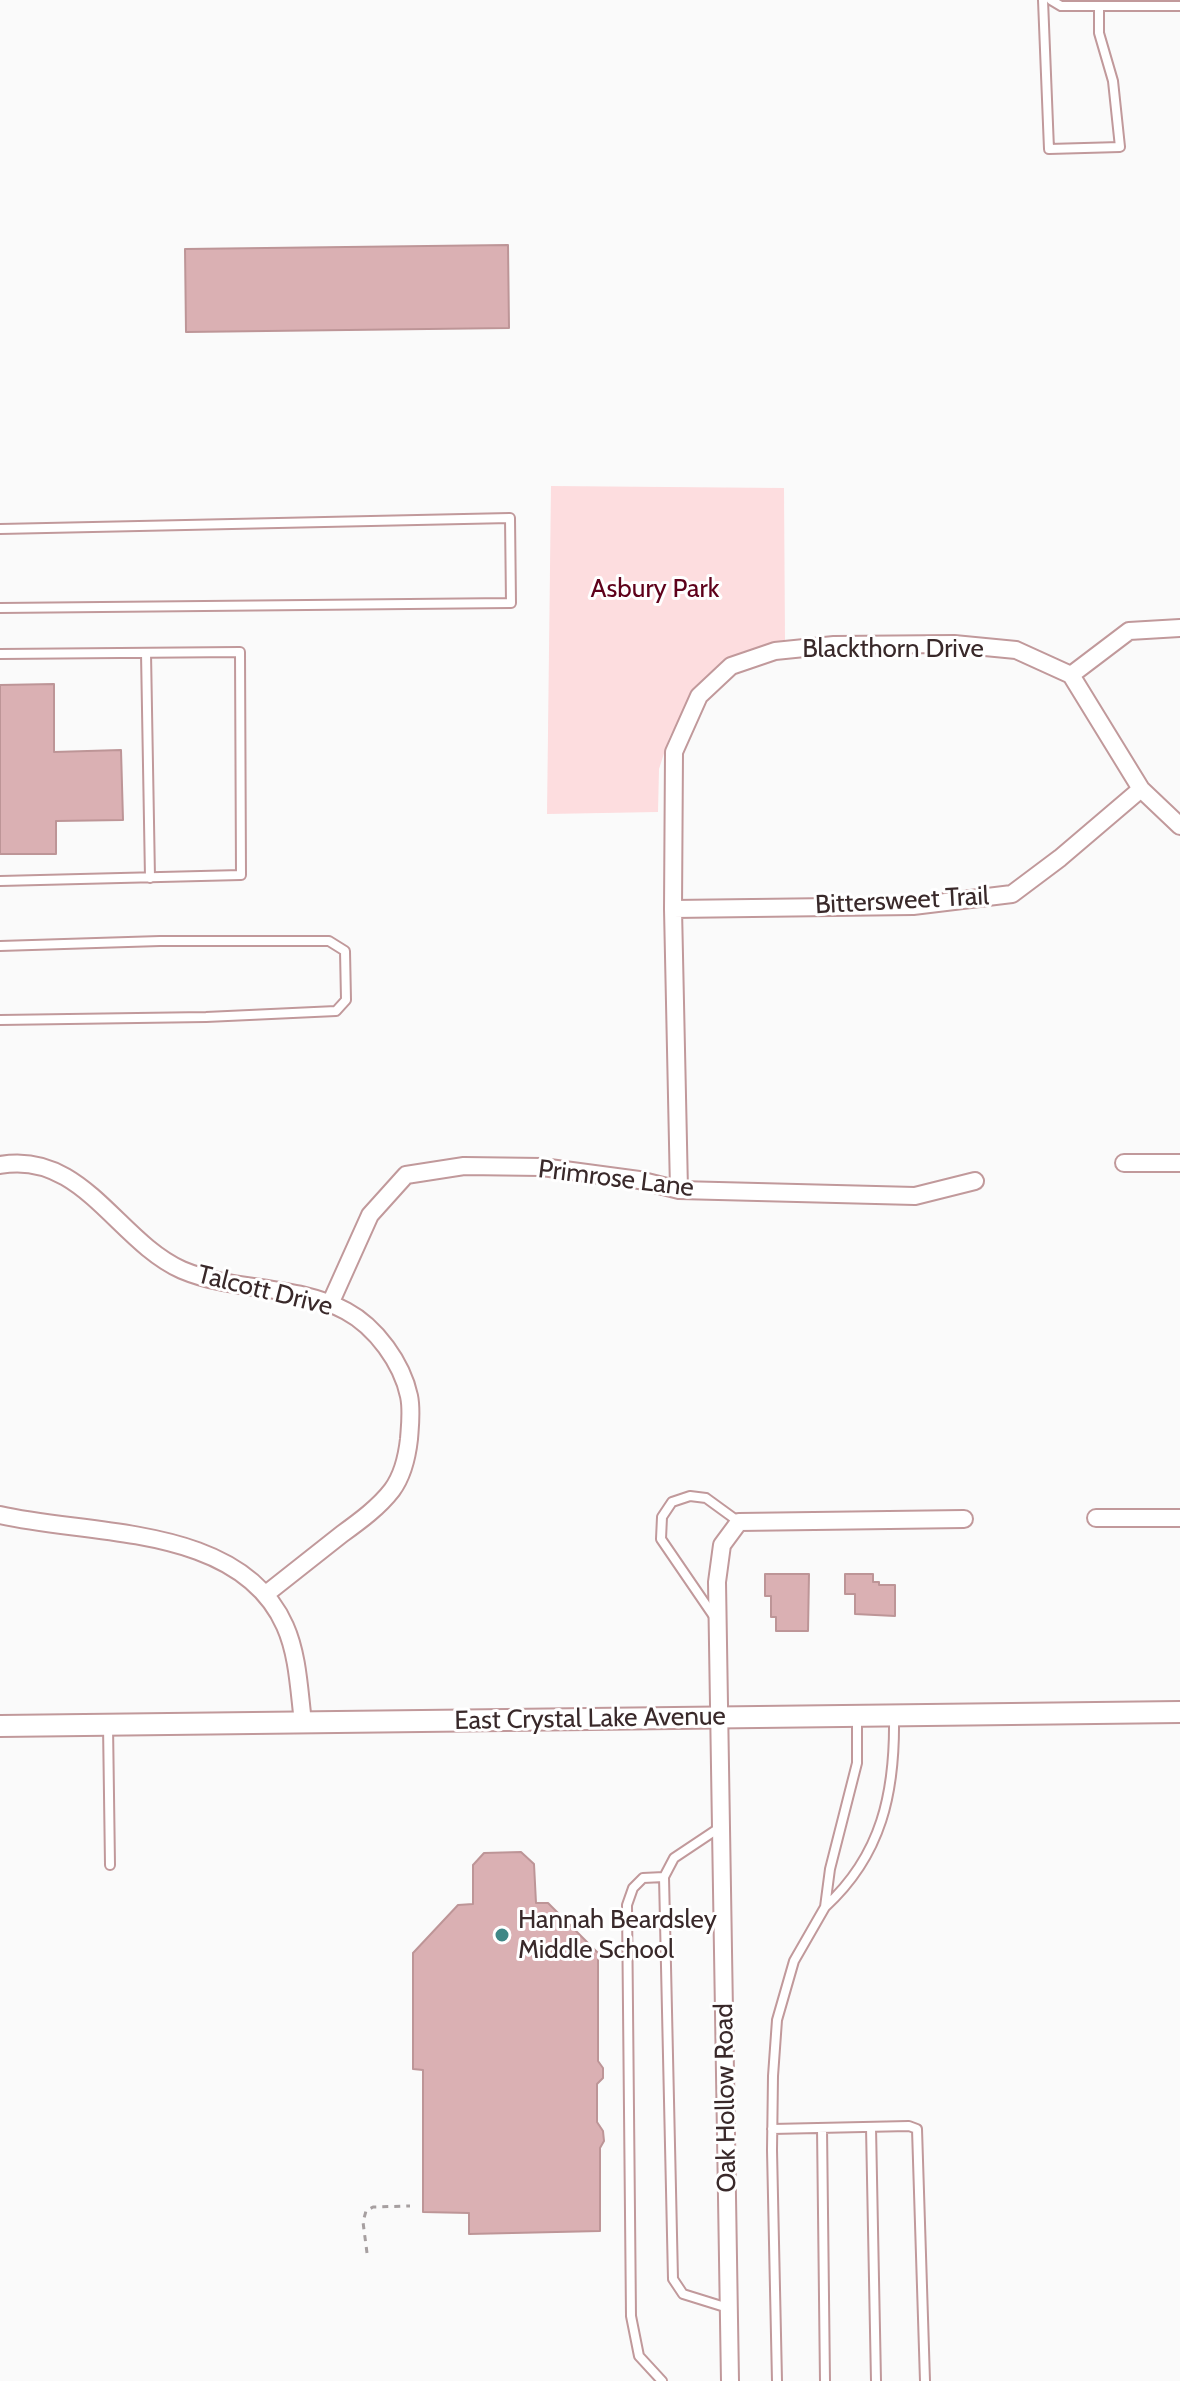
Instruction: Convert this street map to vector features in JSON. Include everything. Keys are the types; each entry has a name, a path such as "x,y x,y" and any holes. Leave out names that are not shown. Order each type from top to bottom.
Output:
{"street":[{"path":"1180,628 1129,631 1071,675 1141,789 1180,826"},
{"name":"Blackthorn Drive","path":"679,1190 673,909 674,752 699,696 731,666 775,651 819,647 954,644 1016,650 1071,675"},
{"name":"Bittersweet Trail","path":"673,909 913,906 1012,894 1141,789"},
{"name":"Talcott Drive","path":"0,1165 22,1163 40,1166 74,1180 149,1248 180,1269 199,1276 330,1304 360,1320 392,1356 402,1374 411,1406 405,1464 393,1488 380,1504 266,1594"},
{"path":"1124,1163 1180,1163"},
{"name":"Primrose Lane","path":"330,1304 370,1215 406,1175 464,1166 542,1167 639,1180 679,1190 915,1196 975,1181"},
{"path":"0,1515 114,1532 190,1548 234,1569 266,1594 286,1628 294,1653 303,1722"},
{"path":"1096,1518 1180,1518"},
{"path":"739,1522 964,1519"},
{"name":"Oak Hollow Road","path":"730,2381 717,1582 722,1545 739,1522"},
{"name":"East Crystal Lake Avenue","path":"0,1726 1180,1712"}],"lane":[{"path":"1043,0 1049,149 1120,147 1113,81 1099,33 1099,7"},
{"path":"1051,0 1061,6 1180,6"},
{"path":"0,529 510,518 511,603 0,608"},
{"path":"0,654 240,652 241,875 0,881"},
{"path":"146,653 150,878"},
{"path":"0,946 160,941 329,941 345,951 346,1000 336,1011 206,1017 0,1020"},
{"path":"718,1622 661,1539 662,1517 672,1502 690,1496 706,1498 739,1522"},
{"path":"777,2381 772,2129 777,2020 794,1961 825,1907 842,1892 864,1864 877,1833 887,1803 894,1758 894,1715"},
{"path":"825,1907 830,1869 857,1763 857,1716"},
{"path":"108,1724 110,1865"},
{"path":"722,1826 674,1858 664,1877 673,2279 683,2294 729,2309"},
{"path":"662,2381 639,2356 631,2316 627,1905 633,1888 643,1878 664,1877"},
{"path":"772,2129 909,2126 917,2129 925,2381"},
{"path":"871,2127 876,2381"},
{"path":"822,2128 825,2381"}],"path":[{"path":"367,2253 363,2222 366,2211 373,2207 410,2206"}],"green space":[{"name":"Asbury Park","path":"551,486 784,488 785,641 728,662 694,692 669,738 659,769 658,812 547,814"}],"building":[{"path":"508,245 509,328 186,332 185,249"},
{"path":"54,684 54,752 121,750 123,820 56,821 56,854 0,854 0,685"},
{"path":"765,1574 809,1574 808,1631 776,1631 776,1617 771,1617 771,1596 765,1596"},
{"path":"845,1574 873,1574 873,1582 879,1582 879,1585 895,1585 895,1616 855,1614 855,1594 845,1594"},
{"name":"Hannah Beardsley Middle School","path":"521,1852 534,1864 536,1903 548,1903 598,1953 598,2061 603,2068 603,2078 597,2084 597,2122 603,2131 604,2141 600,2148 600,2231 469,2234 469,2213 423,2212 423,2070 413,2069 413,1953 458,1905 473,1904 473,1865 484,1853"}],"place":[{"name":"Hannah Beardsley Middle School","path":"502,1935"}]}
